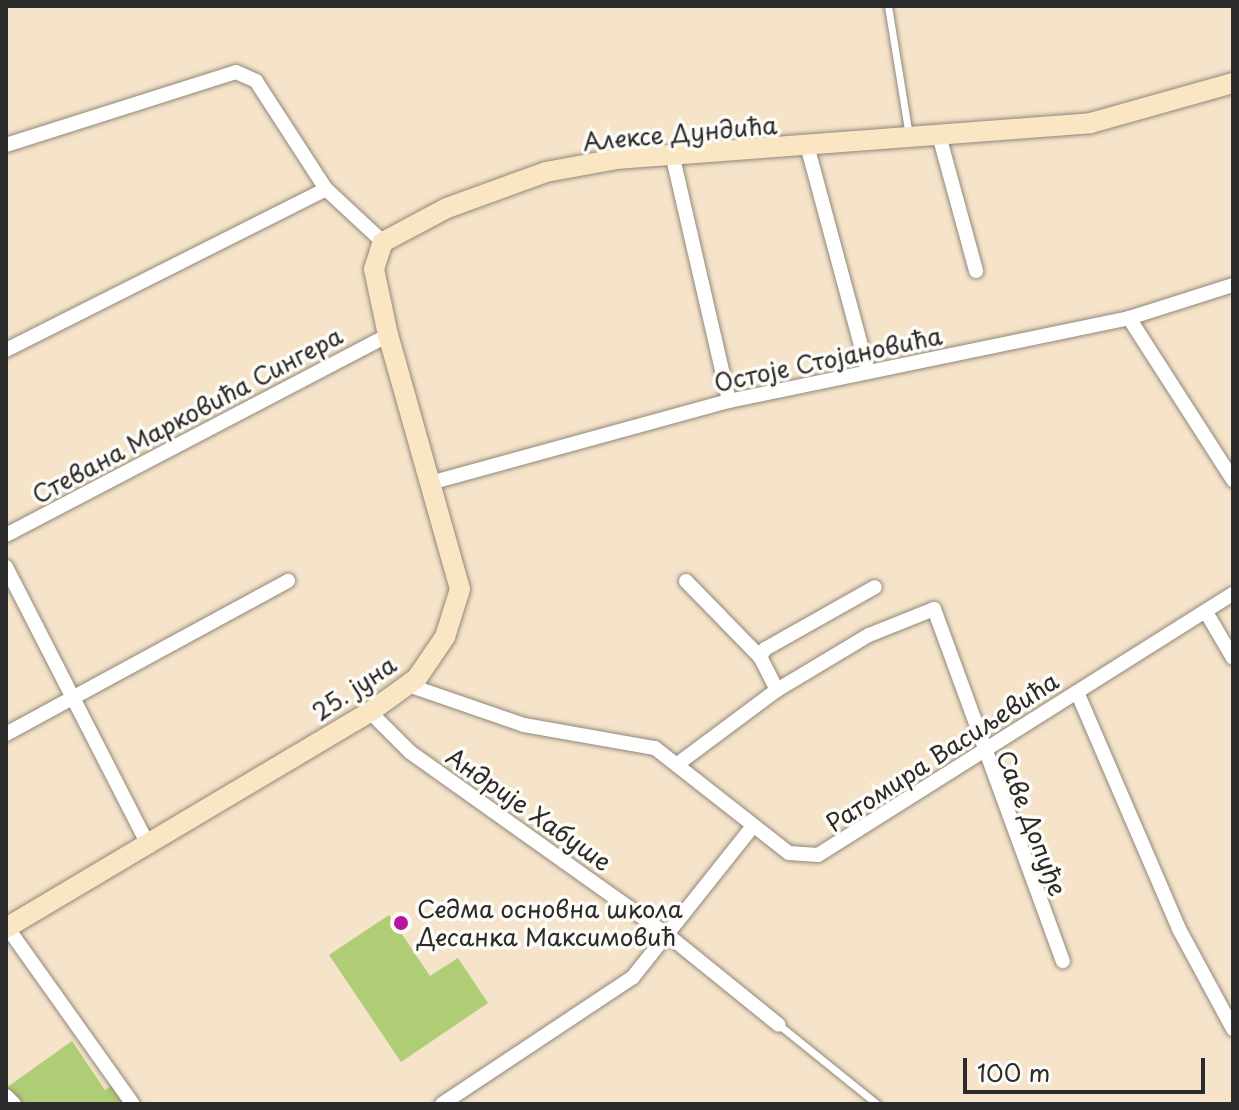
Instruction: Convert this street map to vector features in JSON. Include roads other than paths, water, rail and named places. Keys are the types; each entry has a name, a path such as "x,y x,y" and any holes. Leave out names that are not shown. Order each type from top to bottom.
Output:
{"street":[{"path":"6,145 236,72 268,96 326,189 383,242"},
{"name":"Алексе Дундића","path":"383,242 523,179 616,159 910,142 1091,123 1233,83"},
{"path":"940,139 976,271"},
{"path":"808,149 868,372"},
{"path":"673,158 729,401"},
{"path":"6,350 326,189"},
{"name":"25. јуна","path":"7,928 149,847 370,712 408,685 436,655 459,601 434,482 388,335 374,269 383,242"},
{"name":"Остоје Стојановића","path":"434,482 729,401 1129,318 1233,285"},
{"path":"1129,318 1233,480"},
{"name":"Стевана Марковића Сингера","path":"6,535 388,335"},
{"path":"6,567 149,847"},
{"path":"6,734 288,581"},
{"path":"679,763 777,690 760,657 686,581"},
{"path":"760,657 772,642 875,587"},
{"name":"Ратомира Васиљевића","path":"408,685 524,725 641,743 679,763 789,853 818,855 1233,594"},
{"name":"Саве Допуђе","path":"777,690 869,635 934,609 981,754 1063,961"},
{"path":"1206,612 1233,658"},
{"path":"1077,692 1179,929 1233,1029"},
{"name":"Андрије Хабуше","path":"370,712 410,752 669,936 779,1025"},
{"path":"442,1104 607,999 669,936 753,826"},
{"path":"7,928 133,1104"},
{"path":"6,1096 14,1104"}],"lane":[{"path":"888,6 910,142"},
{"path":"779,1025 877,1104"}],"place":[{"name":"Седма основна школа Десанка Максимовић","path":"401,923"}]}
